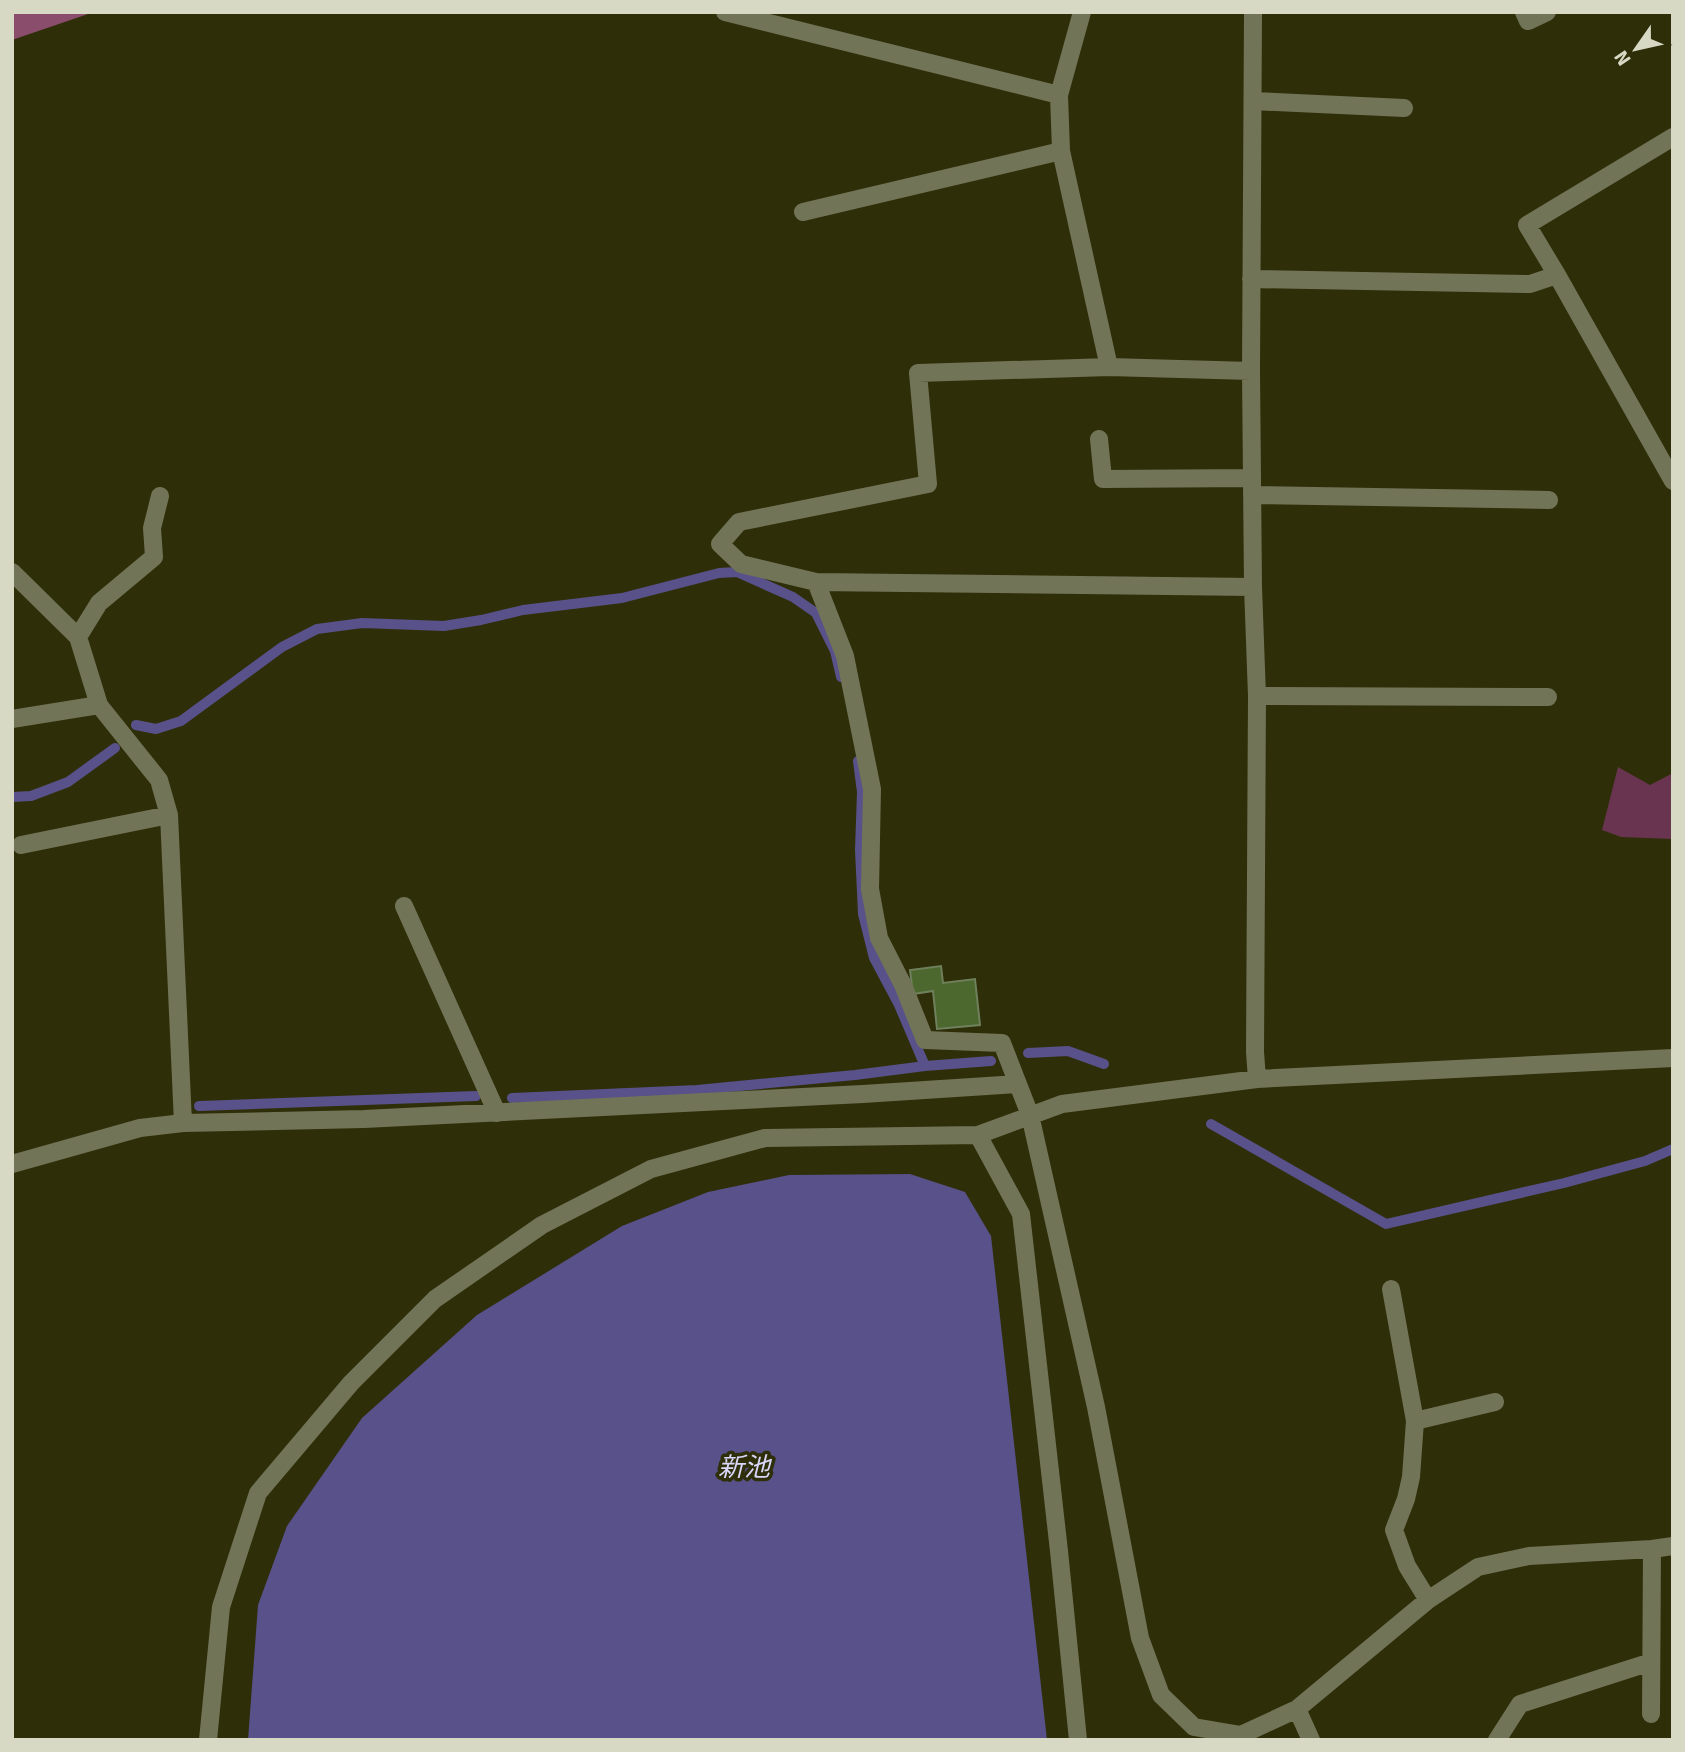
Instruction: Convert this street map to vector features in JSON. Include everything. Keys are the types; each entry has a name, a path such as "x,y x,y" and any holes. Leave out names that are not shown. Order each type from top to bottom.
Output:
{"street":[{"path":"725,12 1059,95"},
{"path":"1082,12 1059,95 1061,151 1109,368"},
{"path":"1253,12 1251,371 1257,696 1257,1079"},
{"path":"1524,12 1528,22 1547,12"},
{"path":"1253,101 1404,108"},
{"path":"1673,137 1527,225 1673,481"},
{"path":"803,212 1061,151"},
{"path":"1251,279 1530,284 1557,275"},
{"path":"1251,371 1109,368 918,373 928,484 739,522 720,544 741,564 816,582 1253,587"},
{"path":"1099,439 1103,480 1549,500"},
{"path":"78,637 99,603 154,557 152,528 160,496"},
{"path":"12,572 78,637 99,705 159,780 169,815 183,1123"},
{"path":"816,582 845,656 872,789 870,889 878,938 903,985 925,1040 1002,1042 1030,1115 1096,1408 1140,1638 1161,1695 1194,1727 1241,1735 1297,1709 1428,1600 1478,1567 1530,1556 1673,1546"},
{"path":"1257,696 1548,697"},
{"path":"12,719 99,705"},
{"path":"21,845 169,815"},
{"path":"404,906 497,1113"},
{"path":"208,1740 220,1606 258,1493 351,1383 435,1299 542,1226 651,1169 765,1138 978,1135 1062,1104 1257,1079 1673,1058"},
{"path":"12,1164 140,1128 183,1123 497,1113 1018,1084"},
{"path":"978,1135 1021,1214 1078,1740"},
{"path":"1391,1289 1415,1422 1411,1477 1394,1530 1407,1566 1428,1600"},
{"path":"1415,1422 1495,1402"},
{"path":"1651,1714 1652,1549"},
{"path":"1497,1740 1520,1704 1651,1662"},
{"path":"1297,1709 1311,1740"}],"shaded area":[{"path":"12,12 94,12 12,40"},
{"path":"1618,767 1650,785 1673,773 1673,839 1621,837 1602,830"}],"water":[{"name":"新池","path":"910,1174 965,1192 991,1236 1047,1740 248,1740 258,1605 287,1526 362,1418 477,1315 622,1226 708,1192 789,1175"}],"building":[{"path":"941,966 943,983 975,979 980,1025 937,1029 933,991 913,994 910,970"}],"waterway":[{"path":"136,725 156,729 181,721 282,647 317,629 362,623 444,626 523,610 622,598 719,573 737,572 793,597 816,613 835,651 841,677"},
{"path":"12,797 31,796 68,782 115,748"},
{"path":"858,761 862,792 860,850 863,914 874,958 899,1005 925,1066"},
{"path":"1028,1053 1068,1051 1104,1064"},
{"path":"512,1098 697,1090 991,1061"},
{"path":"199,1106 476,1096"},
{"path":"1211,1124 1386,1224 1564,1183 1645,1161 1673,1149"}]}
